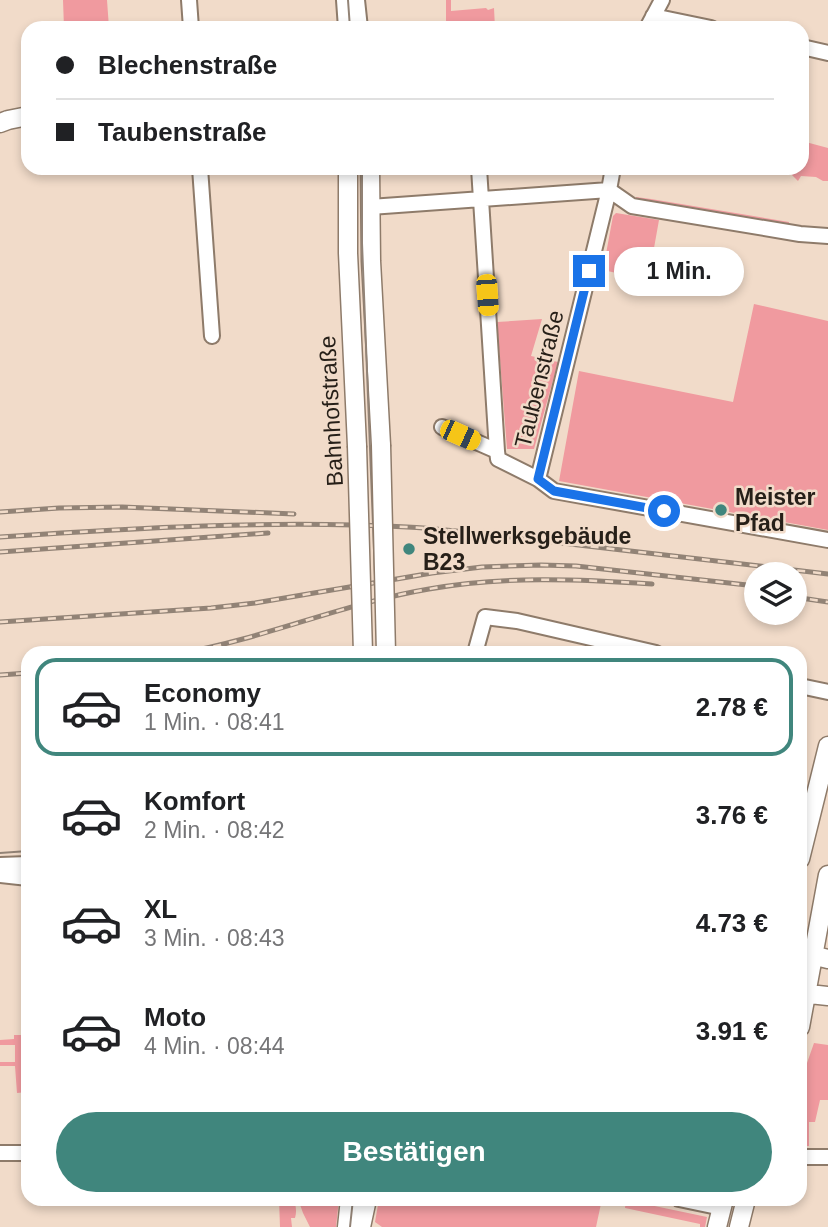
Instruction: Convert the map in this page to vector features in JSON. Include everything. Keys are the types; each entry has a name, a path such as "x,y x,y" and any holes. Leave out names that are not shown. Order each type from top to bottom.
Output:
{"main road":[{"path":"0,123 21,117"},
{"name":"Bahnhofstraße","path":"348,175 348,253 358,446 363,646"},
{"name":"Bahnhofstraße","path":"370,175 386,646"},
{"path":"807,831 828,747"},
{"path":"807,979 814,955 828,874"},
{"path":"807,993 828,996"},
{"path":"347,1227 349,1206"},
{"path":"361,1227 366,1206"},
{"path":"717,1227 722,1206"},
{"path":"739,1227 744,1206"}],"street":[{"path":"189,0 190,21"},
{"path":"344,0 346,21"},
{"path":"357,0 358,21"},
{"path":"651,21 662,0"},
{"path":"809,49 828,53"},
{"path":"200,175 212,336"},
{"path":"479,175 498,459 538,479 554,491 828,540"},
{"name":"Taubenstraße","path":"538,479 612,175"},
{"path":"370,207 609,190 632,206 800,234 827,236"},
{"path":"442,427 497,452"},
{"path":"476,646 485,617 517,621 626,646"},
{"path":"807,688 828,692"},
{"path":"0,865 21,864"},
{"path":"0,876 21,878"},
{"path":"0,1153 21,1153"},
{"path":"807,1157 828,1157"}],"shaded area":[{"path":"63,0 107,0 108,21 64,21"},
{"path":"446,0 451,0 451,11 494,8 495,21 446,21"},
{"path":"809,143 828,148 828,181 801,176 798,181 792,175 809,175"},
{"path":"636,197 789,222 789,226 635,202"},
{"path":"616,213 659,220 654,248 691,257 684,288 603,270 613,216"},
{"path":"754,304 828,321 828,530 559,481 579,371 733,402"},
{"path":"542,319 531,356 558,362 534,449 507,449 497,322"},
{"path":"14,1035 21,1035 21,1093 17,1093 15,1066 0,1066 0,1062 15,1062 15,1045 0,1045 0,1040 14,1039"},
{"path":"814,1043 828,1045 828,1100 820,1100 815,1122 809,1122 809,1146 807,1146 807,1063"},
{"path":"279,1206 295,1206 295,1218 291,1218 292,1227 280,1227"},
{"path":"300,1206 338,1206 336,1227 310,1227"},
{"path":"378,1206 600,1206 596,1227 382,1227 375,1222"},
{"path":"655,1206 707,1217 705,1227 700,1227 700,1224 625,1208"}],"tram line":[{"path":"348,0 350,21"},
{"path":"362,175 362,243 378,646"},
{"path":"0,853 21,852"},
{"path":"350,1227 352,1206"}],"railway":[{"path":"0,512 122,507 294,514"},
{"path":"0,537 254,525 407,527 489,534 828,574"},
{"path":"0,552 268,533"},
{"path":"0,622 255,603 482,567 576,566 744,585"},
{"path":"217,646 398,595 457,585 540,580 652,584"},
{"path":"807,599 828,602"},
{"path":"0,675 21,674"}],"place":[{"name":"Meister Pfad","path":"721,510"},
{"name":"Stellwerksgebäude B23","path":"409,549"}],"route":[{"path":"589,271 538,479 554,491 664,511"}]}
